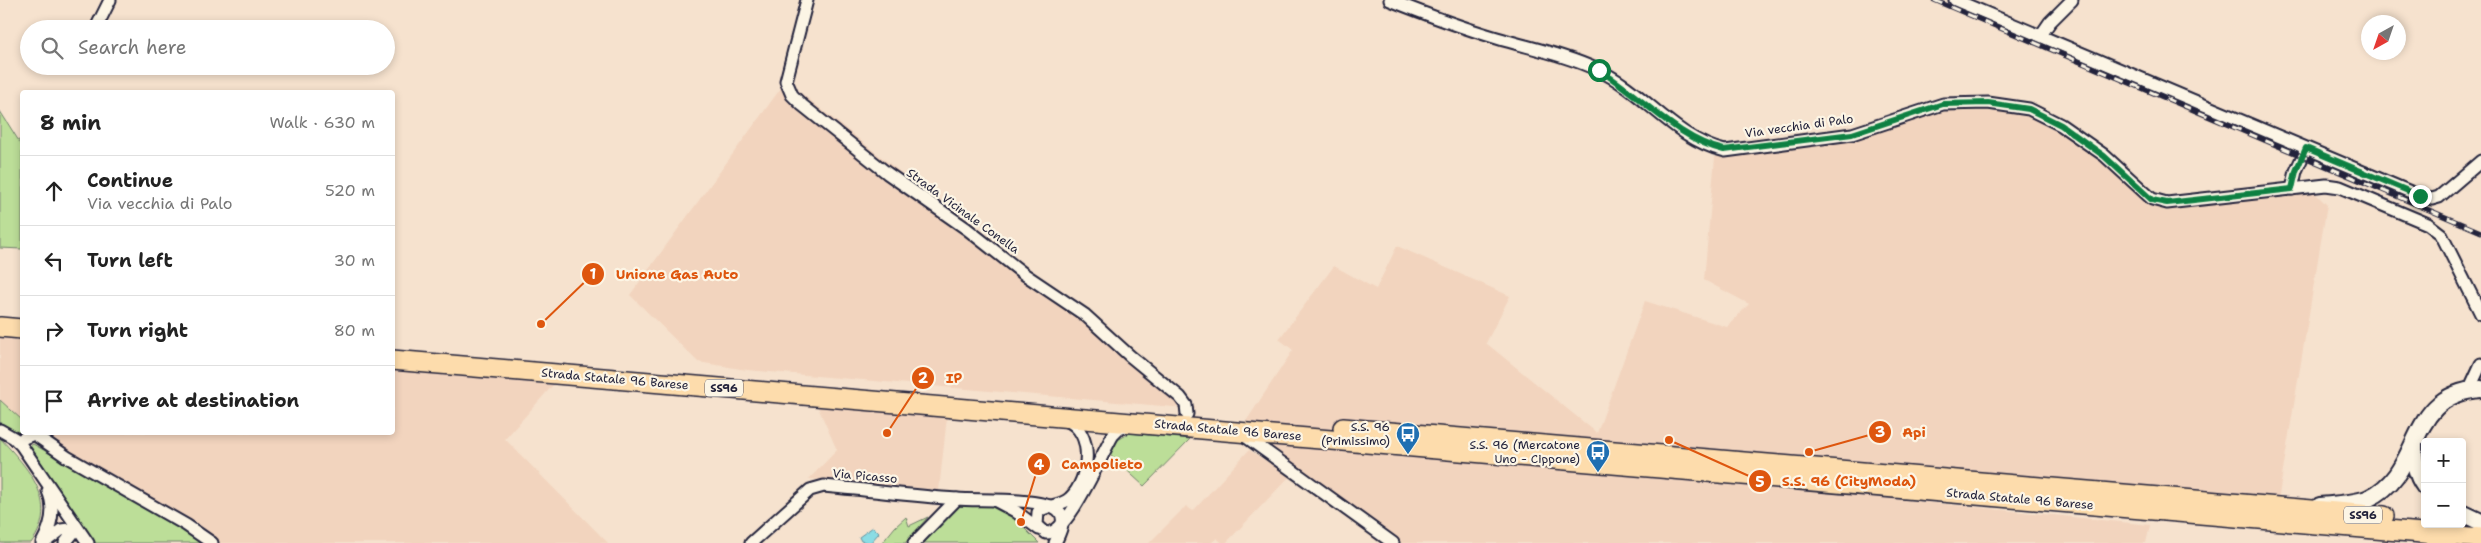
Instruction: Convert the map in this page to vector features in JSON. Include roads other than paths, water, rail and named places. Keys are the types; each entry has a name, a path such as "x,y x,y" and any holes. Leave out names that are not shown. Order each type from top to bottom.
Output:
{"main road":[{"path":"0,314 20,316"},
{"path":"0,327 20,329"},
{"name":"Strada Statale 96 Barese","path":"395,347 2421,520"},
{"name":"Strada Statale 96 Barese","path":"395,360 1141,422 1239,432 2481,538"},
{"path":"2302,509 2368,499 2385,488 2394,478 2422,423 2437,405 2452,396 2475,389"},
{"path":"2413,442 2414,463 2423,483"},
{"path":"2466,515 2481,524"},
{"path":"2466,524 2481,524"}],"street":[{"path":"100,20 110,0"},
{"name":"Strada Vicinale Conella","path":"807,0 786,81 792,95 887,173 967,229 1024,274 1085,315 1144,368 1180,397 1186,404 1187,414"},
{"name":"Via vecchia di Palo","path":"1390,0 1459,26 1599,70 1623,84 1687,135 1707,146 1724,150 1852,134 1943,104 1988,103 2029,109 2061,125 2104,156 2152,200 2167,203 2326,185 2340,187 2428,224 2442,234 2481,314"},
{"path":"1955,0 2432,199 2439,197 2481,161"},
{"path":"2041,35 2050,22 2072,0"},
{"path":"2292,189 2296,171 2306,148"},
{"path":"2475,389 2481,364"},
{"path":"1042,535 1036,520 1038,512 1069,500 1076,492 1086,461 1082,433 1075,424 1055,416"},
{"path":"996,501 1042,535 1051,534 1069,518 1113,435 1126,426 1141,422"},
{"path":"0,430 17,441 88,543"},
{"path":"1239,432 1393,543"},
{"path":"17,441 32,435"},
{"path":"35,435 67,457 186,525 212,543"},
{"path":"38,471 49,495 52,507 51,521 43,543"},
{"name":"Via Picasso","path":"751,543 816,486 956,499 1008,500 1050,507"},
{"path":"914,543 956,499"},
{"path":"1050,507 1061,514 1061,527 1055,543"},
{"path":"43,543 61,530 77,528"},
{"path":"66,543 77,528"}],"water":[{"path":"873,527 879,533 870,543 861,541 859,537"}],"railway":[{"path":"1934,0 2481,232"}],"place":[{"name":"Unione Gas Auto","path":"541,324"},
{"name":"IP","path":"887,433"},
{"name":"S.S. 96 (CityModa)","path":"1669,440"},
{"name":"Api","path":"1809,452"},
{"name":"S.S. 96 (Primissimo)","path":"1408,455"},
{"name":"S.S. 96 (Mercatone Uno - Cippone)","path":"1598,473"},
{"name":"Campolieto","path":"1021,522"}]}
